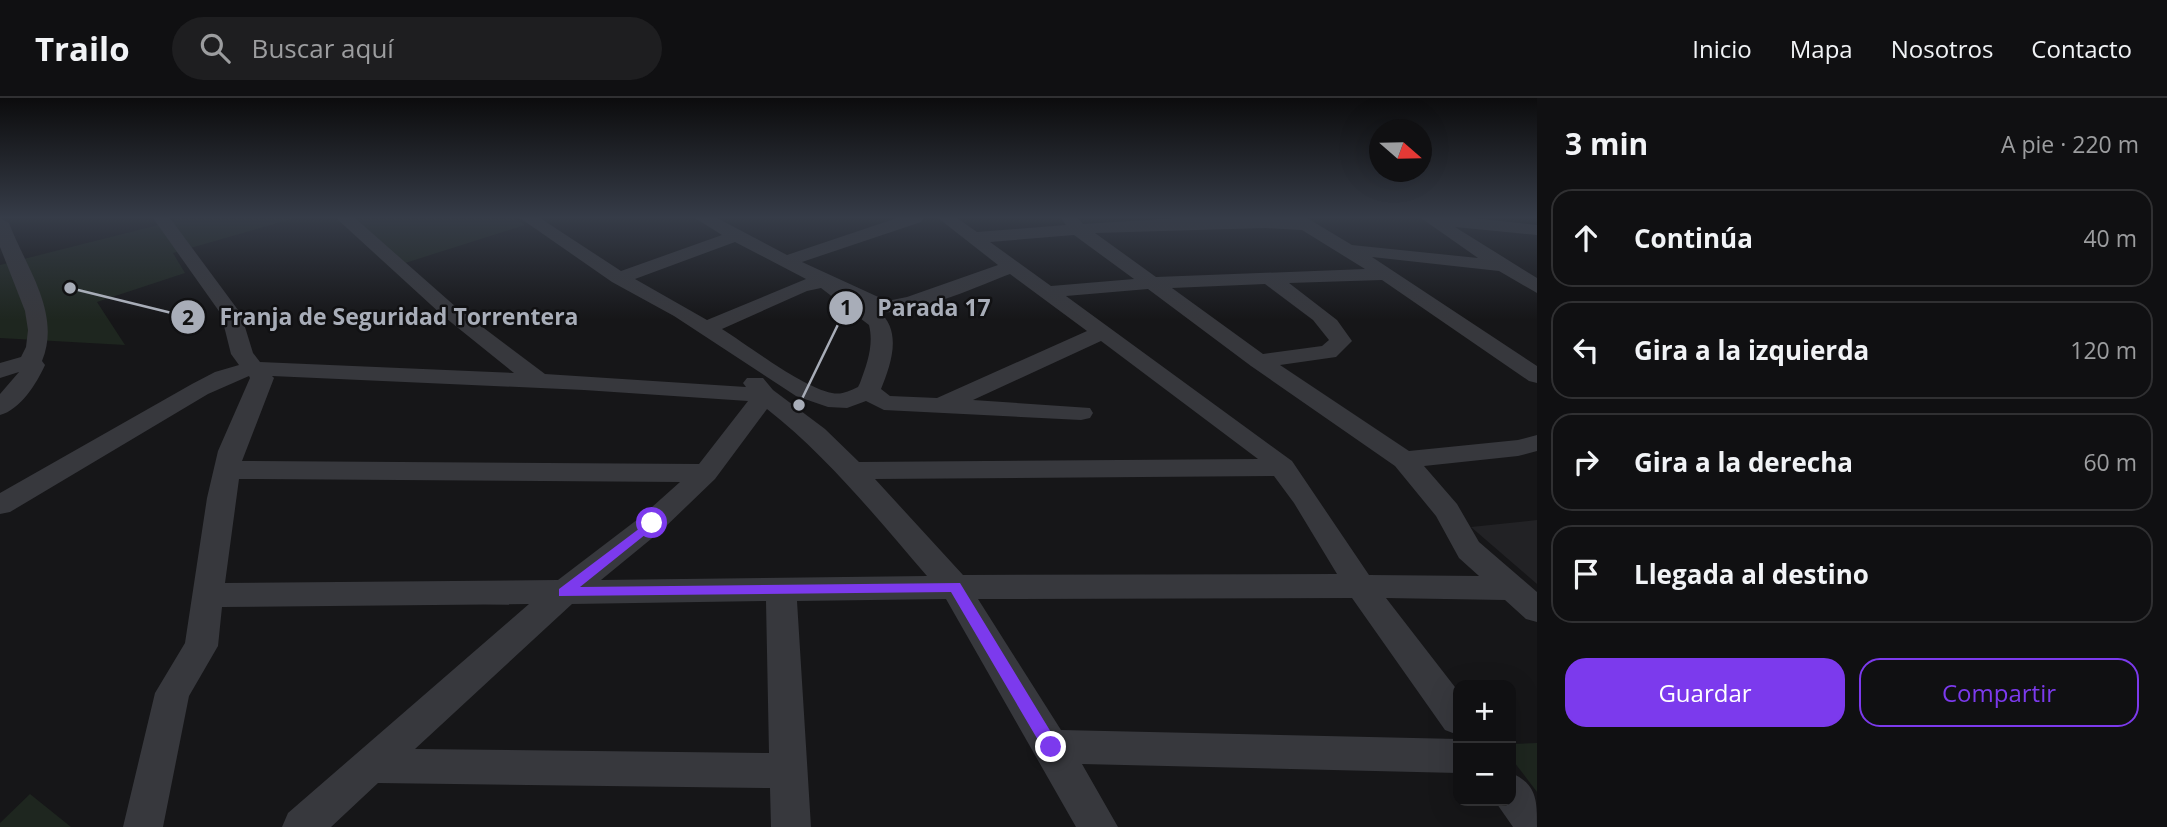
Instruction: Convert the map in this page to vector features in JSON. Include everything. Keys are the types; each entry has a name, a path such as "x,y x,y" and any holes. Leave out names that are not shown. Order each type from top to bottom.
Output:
{"street":[{"path":"0,372 30,363 39,346 41,335 27,287 12,252"},
{"path":"143,827 172,693 201,646 231,452 262,378 242,354 230,314 185,252"},
{"path":"382,252 449,311 539,381"},
{"path":"580,252 681,313 708,332 804,391 828,400 847,401 869,391 879,360 882,331 879,322 825,282 802,286 708,332"},
{"path":"619,278 691,252"},
{"path":"770,252 825,282 885,307 911,303 1011,267"},
{"path":"787,261 814,252"},
{"path":"991,252 1265,451 1283,467 1297,484 1360,585 1453,712"},
{"path":"1111,252 1259,361 1404,460 1447,511 1469,550 1537,610"},
{"path":"1350,252 1537,376"},
{"path":"1373,252 1504,266"},
{"path":"1481,252 1537,287"},
{"path":"1046,292 1150,283 1385,274"},
{"path":"1259,361 1328,352 1341,341 1326,321 1269,278"},
{"path":"708,332 765,395 816,435 852,471 955,587 1098,827"},
{"path":"940,406 1101,333"},
{"path":"1510,356 1537,351"},
{"path":"0,408 27,380 34,365 30,363"},
{"path":"0,505 200,389 223,377 252,368 539,381 765,395"},
{"path":"869,391 884,404 1081,413"},
{"path":"302,827 564,593 652,523 706,473 765,395"},
{"path":"1404,460 1518,448 1537,443"},
{"path":"852,471 1283,467"},
{"path":"227,470 706,473"},
{"path":"208,595 955,587 1360,585 1512,588"},
{"path":"781,589 791,827"},
{"path":"1051,747 1453,756"},
{"path":"368,766 790,771"},
{"path":"1516,798 1537,827"}],"shaded area":[{"path":"51,252 176,252 173,253 185,273 97,302 125,345 0,338 0,265"},
{"path":"390,252 440,252 402,264"},
{"path":"1537,520 1537,584 1471,527"},
{"path":"1537,743 1537,792 1516,765 1516,744"},
{"path":"30,794 71,827 0,827 0,823"}],"place":[{"name":"Franja de Seguridad Torrentera","path":"70,288"},
{"name":"Parada 17","path":"799,405"}],"route":[{"path":"652,523 564,593 955,587 1051,747"}]}
